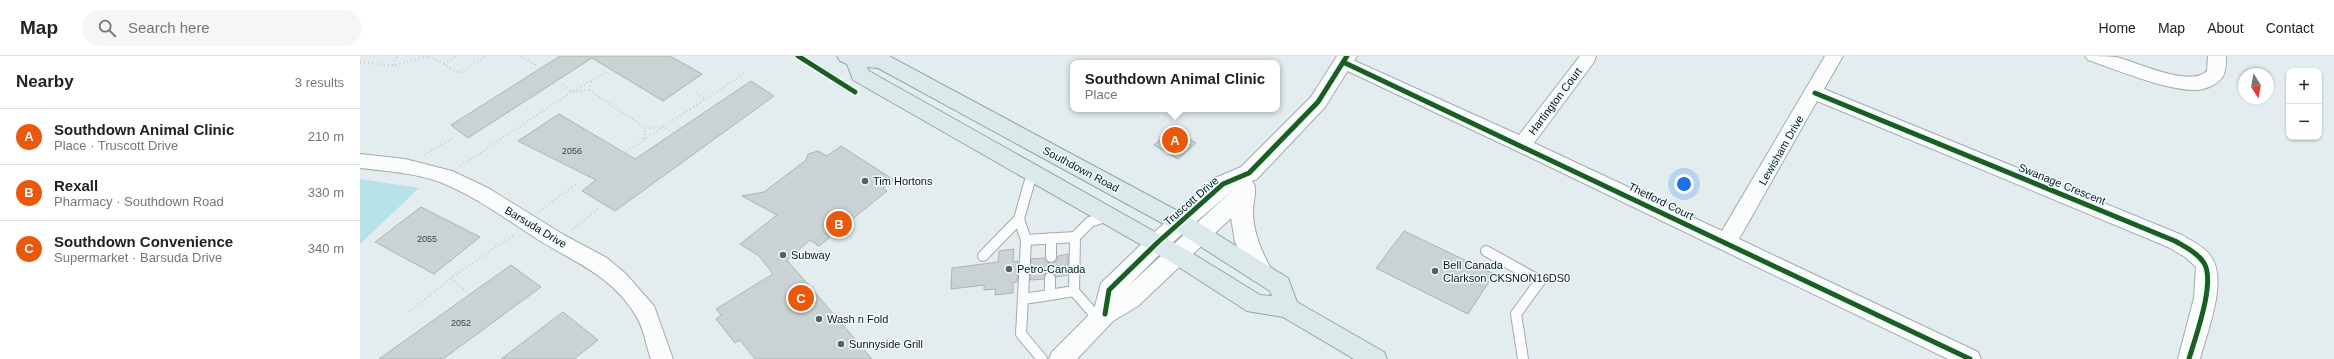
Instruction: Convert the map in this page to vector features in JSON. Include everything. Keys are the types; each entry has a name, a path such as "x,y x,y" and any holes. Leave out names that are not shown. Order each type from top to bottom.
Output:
{"main road":[{"name":"Southdown Road","path":"851,58 860,75 1157,243 1255,304 1287,308 1375,359"},
{"name":"Southdown Road","path":"851,58 882,61 1181,223 1280,285 1287,308"}],"street":[{"name":"Lewisham Drive","path":"1726,244 1815,93 1834,56"},
{"path":"2094,56 2178,82 2197,84 2210,79 2216,73 2217,56"},
{"name":"Hartington Court","path":"1522,145 1588,58"},
{"name":"Thetford Court","path":"1345,59 1726,244 1970,359"},
{"name":"Truscott Drive","path":"1061,359 1102,317 1130,299 1179,256 1200,235 1318,102 1345,59"},
{"name":"Swanage Crescent","path":"1815,93 2175,241 2191,250 2206,265 2209,278 2189,359"},
{"name":"Barsuda Drive","path":"360,161 405,166 446,176 481,193 557,241 600,264 619,280 646,312 662,359"},
{"path":"1247,183 1240,222 1247,248 1261,273"},
{"name":"Truscott Drive","path":"1102,317 1109,290 1157,243 1223,184 1247,183"}],"lane":[{"path":"983,256 1019,219 1032,173"},
{"path":"1026,240 1075,237 1090,222 1107,216"},
{"path":"1019,219 1026,240 1021,334 1042,359"},
{"path":"1074,292 1075,237"},
{"path":"1051,238 1051,257"},
{"path":"1486,251 1540,281 1516,314 1523,359"},
{"path":"1050,278 1050,295"},
{"path":"1023,299 1074,292 1102,317"}],"path":[{"path":"392,66 397,56"},
{"path":"360,62 392,66 428,56 459,73 487,56"},
{"path":"443,64 457,56"},
{"path":"521,56 537,66"},
{"path":"446,176 572,92 608,71"},
{"path":"612,160 744,73"},
{"path":"589,90 592,80"},
{"path":"563,85 572,92 589,90 645,128 662,127 673,133"},
{"path":"696,93 705,99"},
{"path":"644,140 645,128"},
{"path":"405,166 454,137"},
{"path":"409,312 451,278 528,223 578,183"},
{"path":"557,241 598,209"},
{"path":"451,278 467,292"}],"shaded area":[{"path":"360,179 419,188 360,244"}],"building":[{"path":"560,56 670,56 702,74 663,101 592,58 468,138 451,125"},
{"path":"751,81 774,96 615,211 582,191 596,180 518,141 559,114 635,159"},
{"path":"1172,129 1196,143 1178,159 1154,145"},
{"path":"841,146 894,180 883,188 887,191 819,246 810,240 787,260 872,359 755,359 740,340 735,343 716,319 721,315 716,309 773,274 759,256 740,244 777,215 742,196 764,192 806,160 808,154 818,151 827,156"},
{"path":"421,207 480,237 434,274 375,242"},
{"name":"Bell Canada Clarkson CKSNON16DS0","path":"1404,231 1494,274 1468,314 1376,268"},
{"path":"1014,249 1013,262 1018,261 1017,282 1013,283 1013,293 995,295 996,289 984,290 984,285 951,289 952,268 998,262 999,251"},
{"path":"1068,254 1068,275 1056,277 1054,273 1050,272 1045,274 1044,279 1030,280 1031,259 1045,258 1047,262 1051,263 1056,261 1058,256"},
{"path":"511,265 541,287 443,359 379,359"},
{"path":"563,312 598,340 574,359 501,359"}],"cycle path":[{"path":"798,56 855,92"},
{"path":"1105,314 1109,290 1157,243 1223,184 1249,173 1318,102 1347,56"},
{"path":"1343,62 1522,145 1970,359"},
{"path":"1815,93 2175,241 2193,252 2201,258 2206,266 2207,285 2189,359"}],"place":[{"name":"Southdown Animal Clinic","path":"1175,140"},
{"name":"Tim Hortons","path":"865,181"},
{"name":"Rexall","path":"839,224"},
{"name":"Subway","path":"783,255"},
{"name":"Petro-Canada","path":"1009,269"},
{"name":"Bell Canada Clarkson CKSNON16DS0","path":"1435,271"},
{"name":"Southdown Convenience","path":"801,298"},
{"name":"Wash n Fold","path":"819,319"},
{"name":"Sunnyside Grill","path":"841,344"}]}
